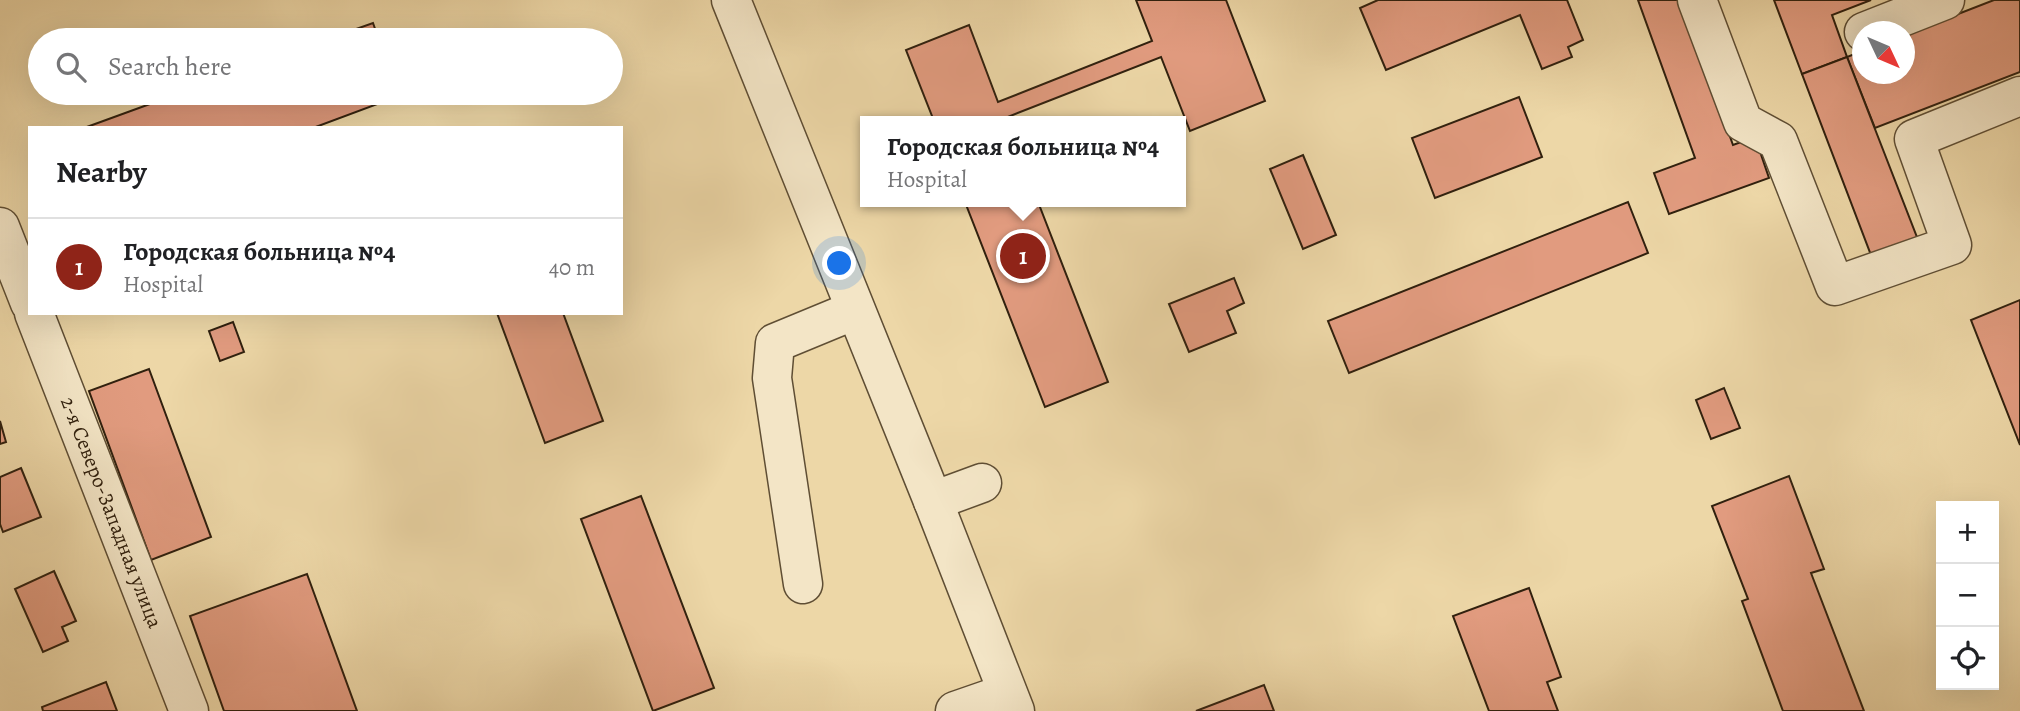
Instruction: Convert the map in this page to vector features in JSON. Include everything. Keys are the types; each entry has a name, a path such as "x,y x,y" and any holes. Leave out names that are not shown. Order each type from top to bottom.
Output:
{"street":[{"path":"731,0 933,500 1011,702 955,711"},
{"path":"1697,0 1743,122 1778,141 1835,286 1952,245 1914,139 2020,96"},
{"path":"1892,21 1945,0"},
{"path":"0,227 28,298"},
{"path":"803,584 772,378 775,343 855,310"},
{"name":"2-я Северо-Западная улица","path":"35,315 189,711"},
{"path":"933,500 982,483"}],"building":[{"path":"1136,0 1226,0 1265,101 1190,131 1161,57 1010,116 932,116 906,50 969,25 998,102 1152,41"},
{"path":"1378,0 1567,0 1583,40 1568,47 1572,57 1542,69 1520,15 1386,70 1360,8"},
{"path":"1638,0 1681,0 1733,145 1755,137 1769,178 1669,214 1654,173 1695,158"},
{"path":"1774,0 1871,0 1832,15 1847,57 1802,74"},
{"path":"1994,0 2020,0 2020,72 1875,128 1858,84 1915,84 1915,31"},
{"path":"373,23 375,28 359,28"},
{"path":"1852,55 1852,70 1847,57"},
{"path":"1847,57 1852,70 1852,84 1857,84 1920,245 1874,263 1802,74"},
{"path":"1519,97 1542,157 1435,198 1412,138"},
{"path":"147,105 375,105 318,126 89,126"},
{"path":"1303,155 1336,235 1303,249 1270,169"},
{"path":"1628,202 1648,253 1349,373 1328,321"},
{"path":"967,207 1040,207 1108,382 1045,407"},
{"path":"1234,278 1244,303 1227,311 1236,333 1189,352 1169,304"},
{"path":"2020,300 2020,445 1971,320"},
{"path":"498,315 564,315 603,421 545,443"},
{"path":"233,322 244,352 220,361 209,331"},
{"path":"149,369 211,537 151,560 89,391"},
{"path":"1724,388 1740,428 1711,439 1696,400"},
{"path":"0,421 6,442 0,444"},
{"path":"21,468 41,517 3,532 0,524 0,477"},
{"path":"1789,476 1824,569 1811,573 1864,711 1783,711 1742,601 1748,599 1712,506"},
{"path":"641,496 714,688 653,711 581,519"},
{"path":"54,571 76,621 62,627 68,641 43,652 15,589"},
{"path":"307,574 357,711 224,711 190,616"},
{"path":"1529,588 1561,677 1547,682 1558,711 1489,711 1453,616"},
{"path":"106,682 117,711 43,711 42,707"},
{"path":"1264,685 1274,711 1196,711"}],"place":[{"name":"Городская больница №4","path":"1023,256"}]}
